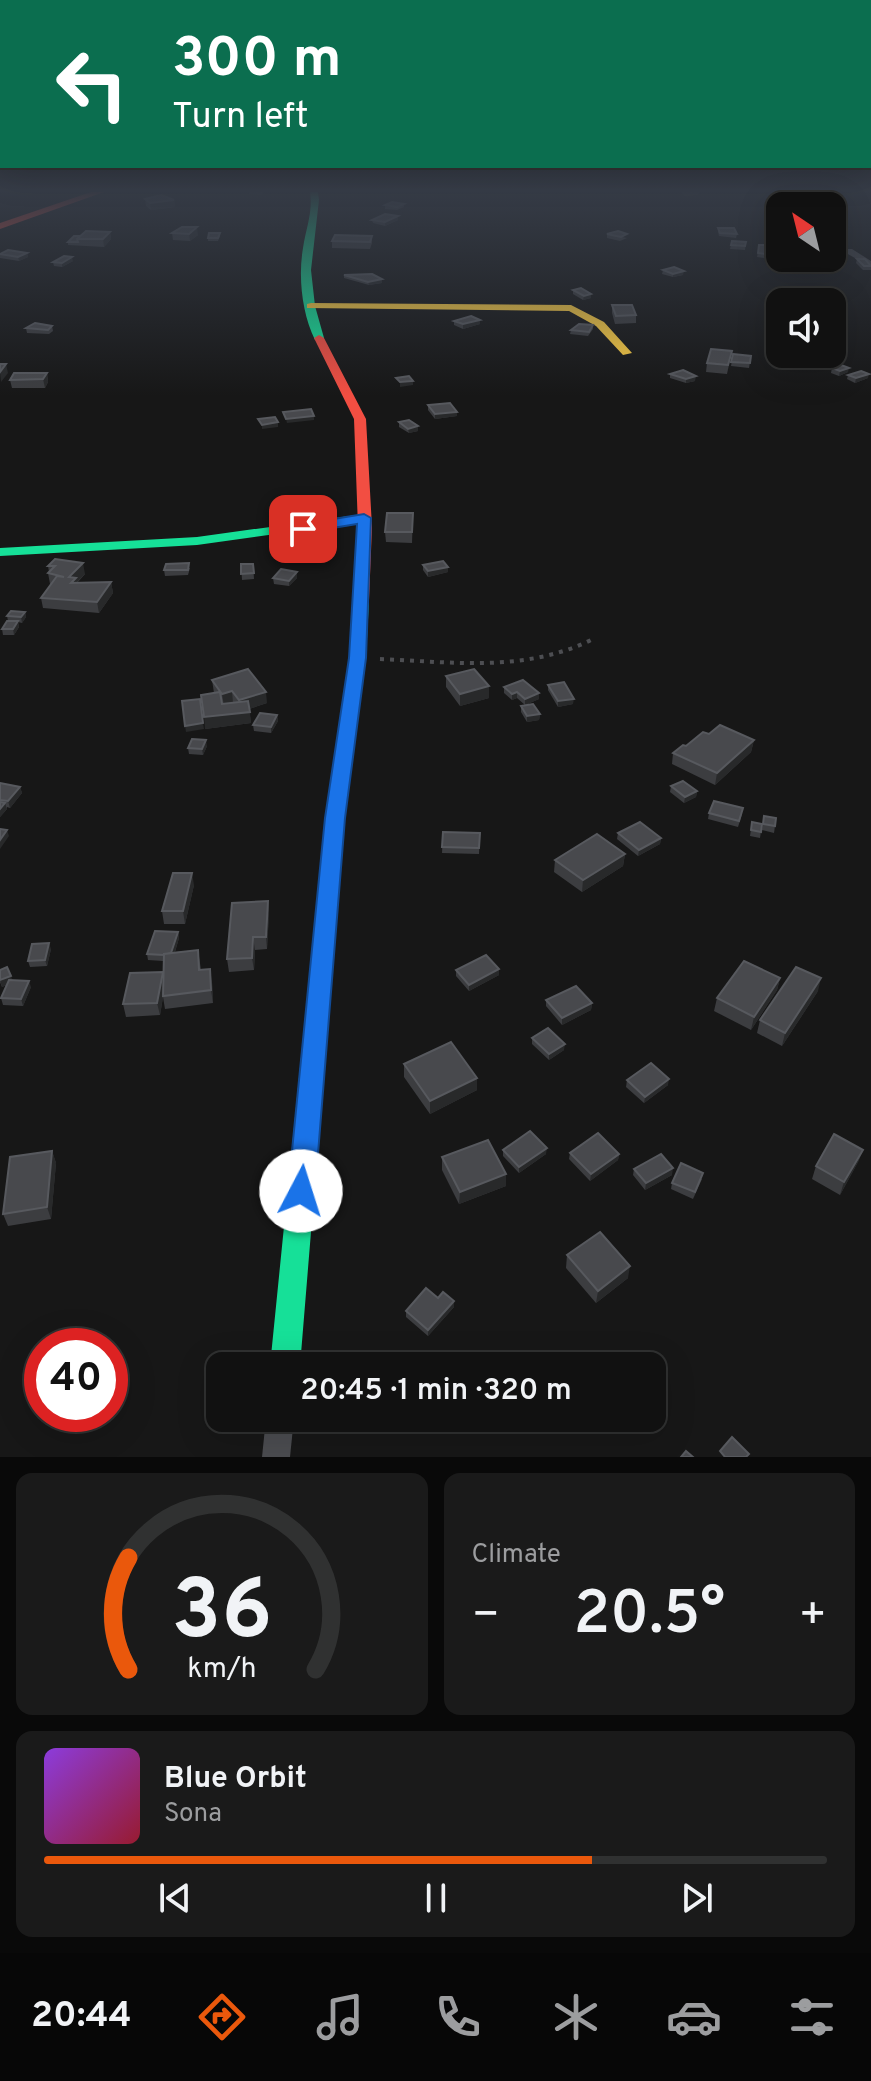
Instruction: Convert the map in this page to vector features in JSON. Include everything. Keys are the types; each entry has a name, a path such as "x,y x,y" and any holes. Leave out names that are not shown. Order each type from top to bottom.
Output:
{"street":[{"path":"286,1352 335,818 358,658 364,518 360,419 316,331 307,260"},
{"path":"311,306 571,308 600,324 627,353"},
{"path":"0,552 214,541 364,518"},
{"path":"276,1457 279,1432"}],"path":[{"path":"358,658 498,663 535,661 572,653 593,639"}],"building":[{"path":"858,260 866,260 871,266 864,266"},
{"path":"674,267 684,271 673,274 663,270"},
{"path":"372,274 382,279 368,282 344,275"},
{"path":"581,288 591,294 584,296 573,290"},
{"path":"612,305 632,305 636,315 616,316"},
{"path":"471,316 480,320 463,324 454,321"},
{"path":"35,323 52,326 48,330 26,328"},
{"path":"579,324 593,325 589,332 571,330"},
{"path":"711,349 732,351 728,365 707,363"},
{"path":"733,354 751,356 750,363 731,362"},
{"path":"683,370 696,376 686,379 670,374"},
{"path":"861,371 869,374 856,378 848,375"},
{"path":"14,373 47,373 43,379 10,380"},
{"path":"409,376 413,381 400,382 396,378"},
{"path":"450,403 457,412 435,414 428,405"},
{"path":"311,409 314,416 286,419 283,412"},
{"path":"275,417 278,422 262,425 258,419"},
{"path":"409,420 418,426 408,429 399,422"},
{"path":"387,513 413,513 412,532 385,532"},
{"path":"332,534 333,538 316,540 315,535"},
{"path":"55,559 83,563 69,577 76,578 71,583 111,582 97,602 41,598 57,576 64,577 48,573 55,566 48,566"},
{"path":"443,561 448,567 428,571 423,565"},
{"path":"189,563 188,570 164,570 166,564"},
{"path":"241,564 253,564 254,573 241,574"},
{"path":"281,569 297,572 289,581 273,578"},
{"path":"11,611 25,612 21,617 7,616"},
{"path":"7,621 18,621 13,629 2,629"},
{"path":"248,669 266,692 239,700 232,691 222,694 212,680"},
{"path":"474,669 489,686 460,694 446,676"},
{"path":"523,680 539,693 525,699 504,687"},
{"path":"564,682 574,699 558,701 548,685"},
{"path":"220,692 222,704 248,701 250,712 204,717 201,695"},
{"path":"200,699 203,723 185,726 182,701"},
{"path":"533,704 540,714 527,716 521,706"},
{"path":"260,713 277,715 271,727 253,725"},
{"path":"720,725 754,740 717,773 673,753 703,732 709,734"},
{"path":"192,739 206,740 202,749 188,748"},
{"path":"683,781 697,791 685,797 671,786"},
{"path":"0,783 20,787 8,801 0,800"},
{"path":"714,801 743,808 739,821 709,813"},
{"path":"764,816 776,818 775,826 763,824"},
{"path":"640,822 661,838 639,850 618,833"},
{"path":"752,822 762,824 761,832 751,830"},
{"path":"443,832 480,833 479,848 442,847"},
{"path":"597,834 625,854 583,880 555,860"},
{"path":"173,873 192,873 183,911 162,911"},
{"path":"268,901 266,937 253,937 252,958 227,959 232,903"},
{"path":"155,931 178,932 171,953 147,954"},
{"path":"49,943 45,960 28,961 32,944"},
{"path":"198,950 199,970 210,969 211,990 163,996 164,954"},
{"path":"486,955 499,969 469,985 456,970"},
{"path":"744,961 780,978 754,1017 717,998"},
{"path":"7,967 11,976 0,980 0,970"},
{"path":"796,967 821,978 785,1033 760,1020"},
{"path":"163,972 157,1003 123,1004 130,973"},
{"path":"9,980 29,981 21,999 1,998"},
{"path":"576,986 592,1003 562,1018 546,1000"},
{"path":"548,1028 565,1044 549,1054 532,1038"},
{"path":"451,1042 477,1078 430,1101 404,1064"},
{"path":"651,1063 669,1079 645,1097 627,1080"},
{"path":"530,1131 547,1148 519,1167 503,1150"},
{"path":"598,1133 619,1154 591,1174 570,1153"},
{"path":"834,1134 863,1150 844,1182 816,1166"},
{"path":"488,1140 506,1174 460,1192 442,1157"},
{"path":"52,1151 47,1207 3,1214 10,1157"},
{"path":"661,1154 673,1168 646,1183 634,1169"},
{"path":"681,1163 703,1173 695,1192 672,1183"},
{"path":"600,1232 630,1266 598,1291 567,1255"},
{"path":"426,1288 438,1298 443,1292 454,1301 428,1330 406,1311"},
{"path":"732,1437 749,1454 746,1457 725,1457 720,1451"}],"traffic: fast":[{"path":"306,260 308,294 319,338"},
{"path":"0,552 197,541 364,518"},
{"path":"286,1352 335,818 358,658 361,600"}],"traffic: slow":[{"path":"311,306 571,308 600,324 627,353"}],"traffic: jam":[{"path":"319,338 360,419 365,527 361,600"}],"route":[{"path":"301,1191 335,818 358,658 365,527 364,518 303,529"}]}
